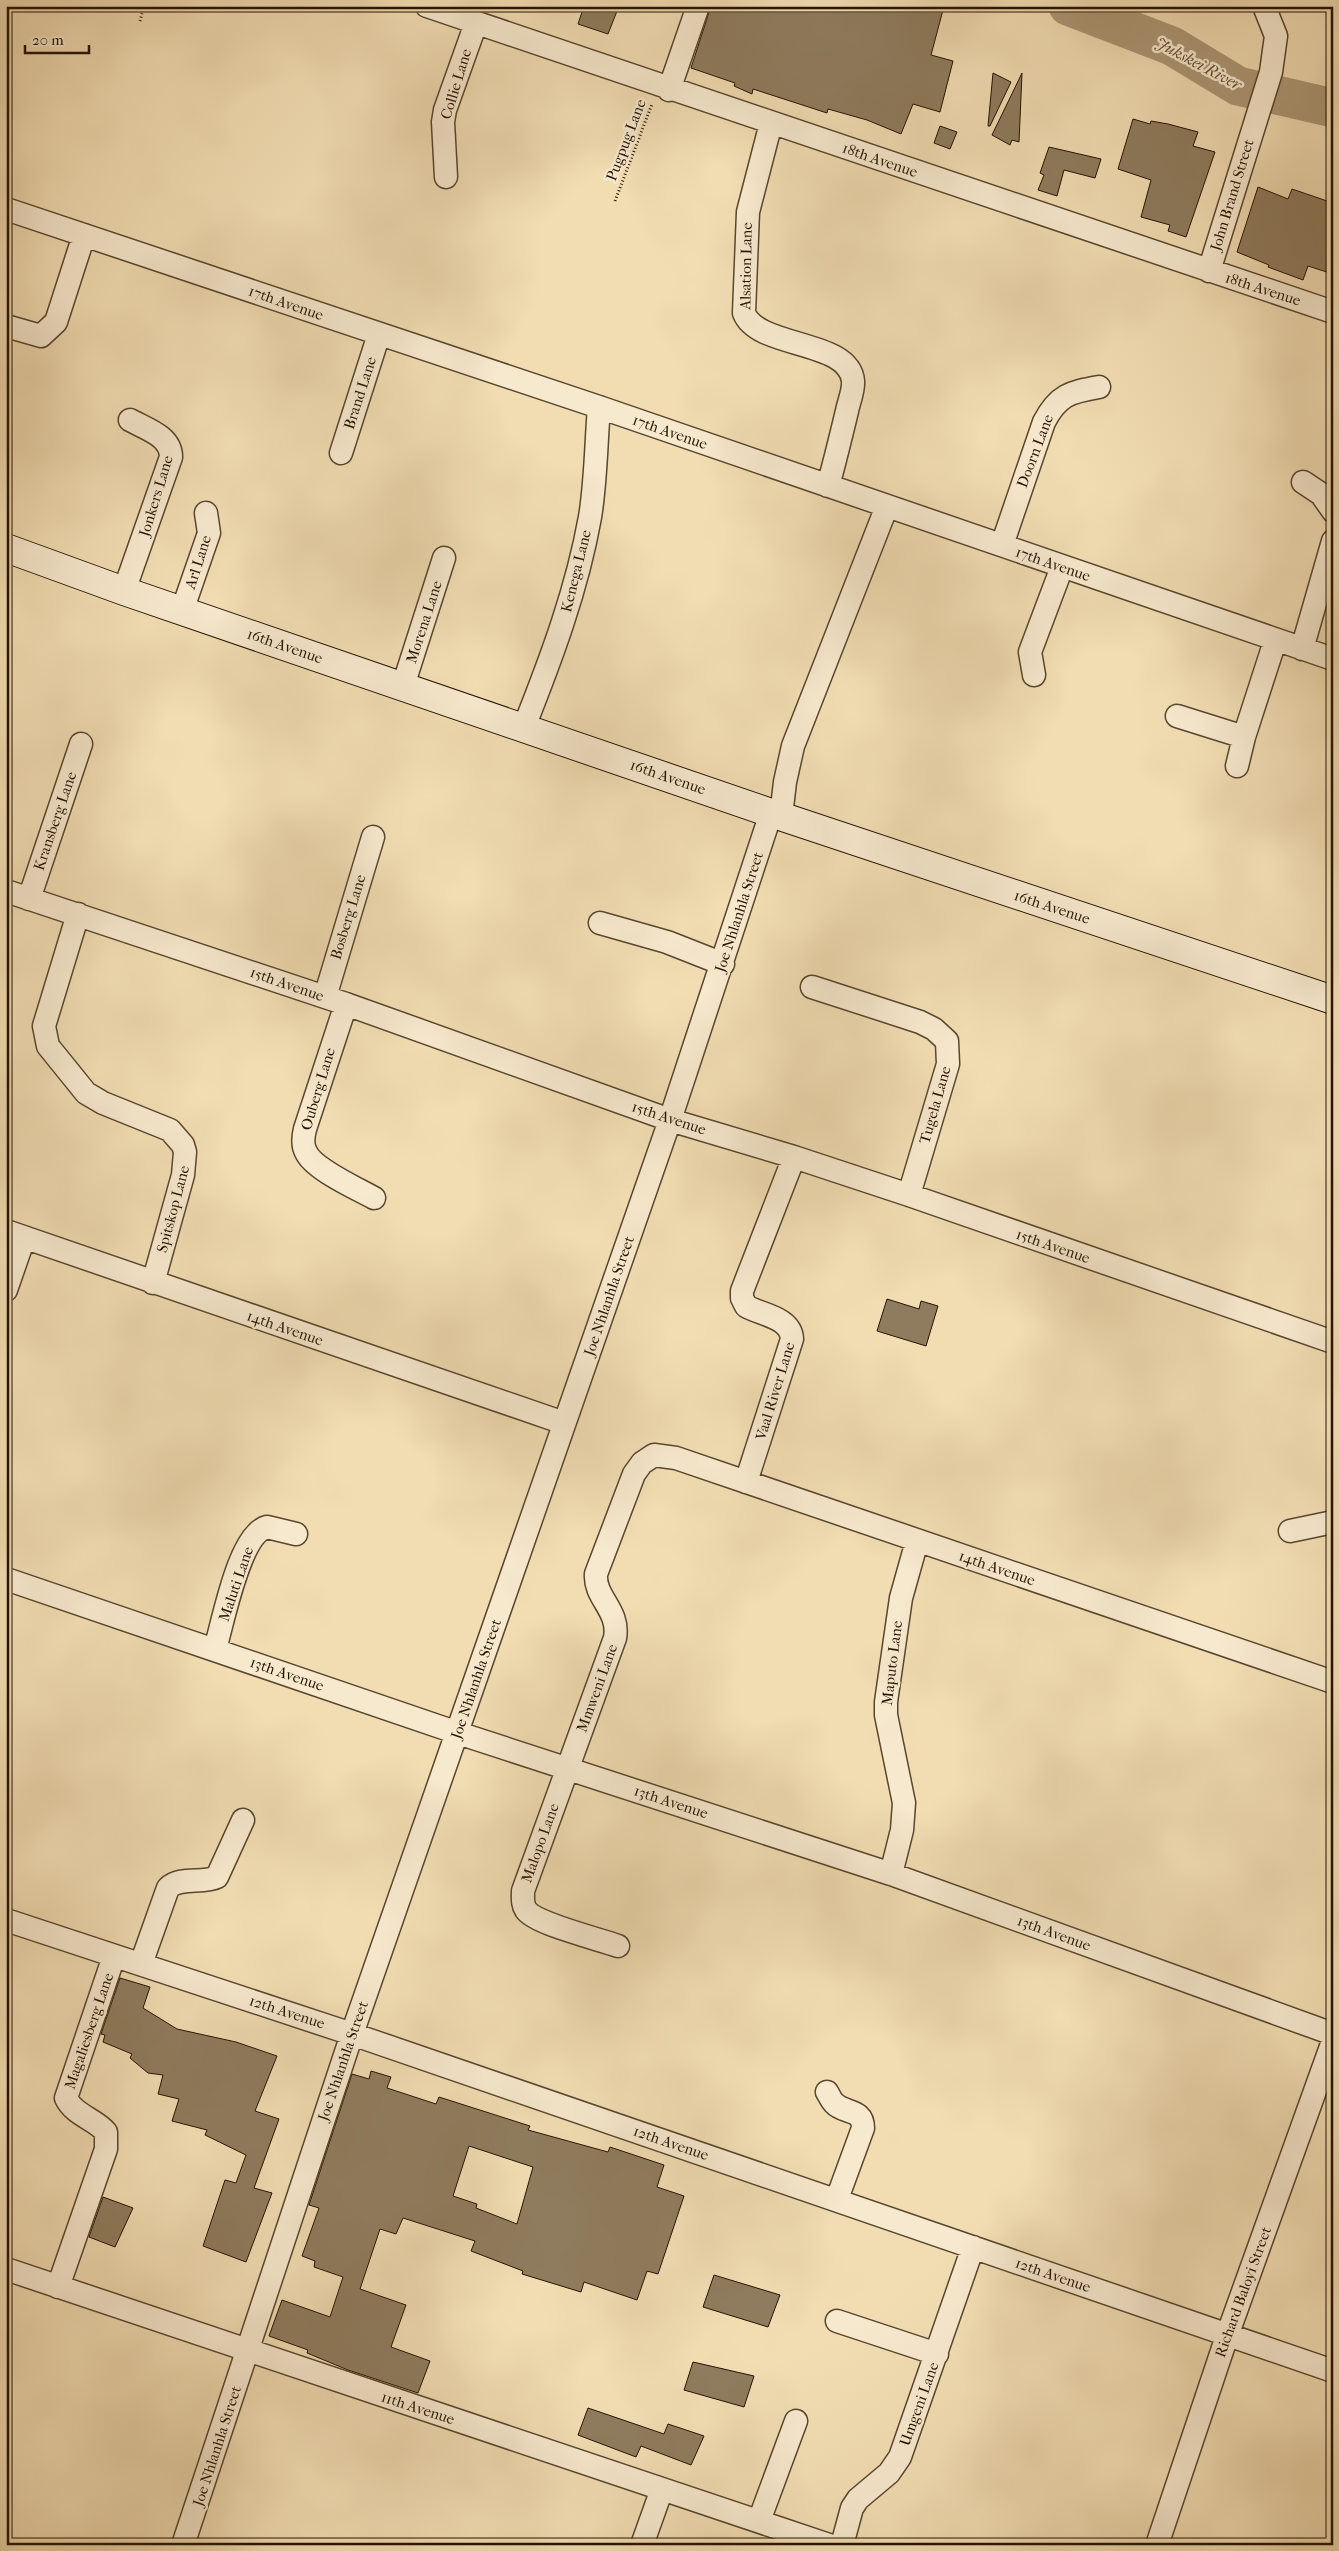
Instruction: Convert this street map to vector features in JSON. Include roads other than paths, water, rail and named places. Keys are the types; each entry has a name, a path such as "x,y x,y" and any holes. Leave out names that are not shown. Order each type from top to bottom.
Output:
{"street":[{"name":"18th Avenue","path":"427,6 664,88 771,122 1333,312"},
{"path":"664,88 698,6"},
{"name":"John Brand Street","path":"1209,271 1271,72 1276,36 1264,6"},
{"name":"Collie Lane","path":"446,177 443,122 445,110 476,23"},
{"name":"Alsation Lane","path":"771,122 748,212 744,313 746,320 759,329 834,356 849,369 852,375 853,386 828,486"},
{"name":"17th Avenue","path":"6,209 599,407 1275,641 1333,659"},
{"path":"6,326 41,336 49,331 56,322 84,235"},
{"name":"Brand Lane","path":"341,453 379,334"},
{"name":"Doorn Lane","path":"1002,545 1044,422 1050,410 1057,401 1077,390 1099,387"},
{"name":"Kenega Lane","path":"524,727 556,646 579,570 591,506 599,407"},
{"name":"Jonkers Lane","path":"124,591 170,457 170,449 164,441 130,420"},
{"path":"1303,482 1322,494 1333,511"},
{"name":"Joe Nhlanhla Street","path":"183,2545 352,2034 776,814 793,746 887,506"},
{"name":"Arl Lane","path":"182,611 209,533 206,513"},
{"path":"1302,649 1333,541"},
{"name":"16th Avenue","path":"6,548 124,591 776,814 1333,1000"},
{"name":"Morena Lane","path":"403,686 444,558"},
{"path":"1034,675 1030,652 1062,567"},
{"path":"1237,766 1244,737 1275,641"},
{"path":"1177,716 1244,737"},
{"name":"Kransberg Lane","path":"29,899 81,744"},
{"name":"Bosberg Lane","path":"335,1001 373,837"},
{"name":"15th Avenue","path":"6,891 335,1001 670,1120 794,1157 909,1195 1333,1342"},
{"name":"Spitskop Lane","path":"78,914 44,1026 48,1046 86,1093 103,1103 170,1130 183,1145 185,1152 183,1175 153,1283"},
{"path":"600,922 667,942 723,964"},
{"name":"Tugela Lane","path":"812,987 920,1022 934,1029 947,1041 948,1064 909,1195"},
{"name":"Ouberg Lane","path":"335,1001 304,1129 303,1142 306,1154 315,1163 374,1198"},
{"name":"Vaal River Lane","path":"746,1482 792,1339 791,1330 783,1322 746,1306 742,1298 742,1291 794,1157"},
{"path":"6,1290 15,1234"},
{"name":"14th Avenue","path":"15,1234 564,1423"},
{"name":"14th Avenue","path":"662,1455 1333,1682"},
{"name":"Mmweni Lane","path":"567,1767 615,1638 617,1628 611,1611 598,1590 595,1579 597,1570 638,1468 648,1458 662,1455"},
{"path":"1290,1531 1333,1522"},
{"name":"Maluti Lane","path":"215,1649 242,1558 254,1536 267,1527 296,1534"},
{"name":"Maputo Lane","path":"891,1874 902,1830 904,1803 886,1715 886,1702 902,1598 917,1541"},
{"name":"13th Avenue","path":"6,1579 458,1733 891,1874 1333,2034"},
{"name":"Malopo Lane","path":"567,1767 523,1891 522,1901 526,1909 541,1920 618,1946"},
{"path":"141,1964 168,1888 178,1882 206,1881 217,1877 243,1820"},
{"name":"12th Avenue","path":"6,1920 352,2034 837,2199 1227,2336 1333,2371"},
{"name":"Magaliesberg Lane","path":"58,2287 103,2162 108,2138 102,2127 68,2103 66,2098 67,2090 114,1956"},
{"name":"Richard Baloyi Street","path":"1157,2545 1227,2336 1333,2041"},
{"path":"827,2092 834,2104 858,2114 863,2120 863,2128 837,2199"},
{"name":"Umgeni Lane","path":"842,2545 852,2508 858,2499 889,2473 900,2457 973,2247"},
{"name":"11th Avenue","path":"6,2269 829,2545"},
{"path":"837,2321 937,2354"},
{"path":"759,2522 796,2421"},
{"path":"642,2545 662,2489"}],"waterway":[{"name":"Jukskei River","path":"1068,6 1172,46 1238,86 1333,108"}]}
